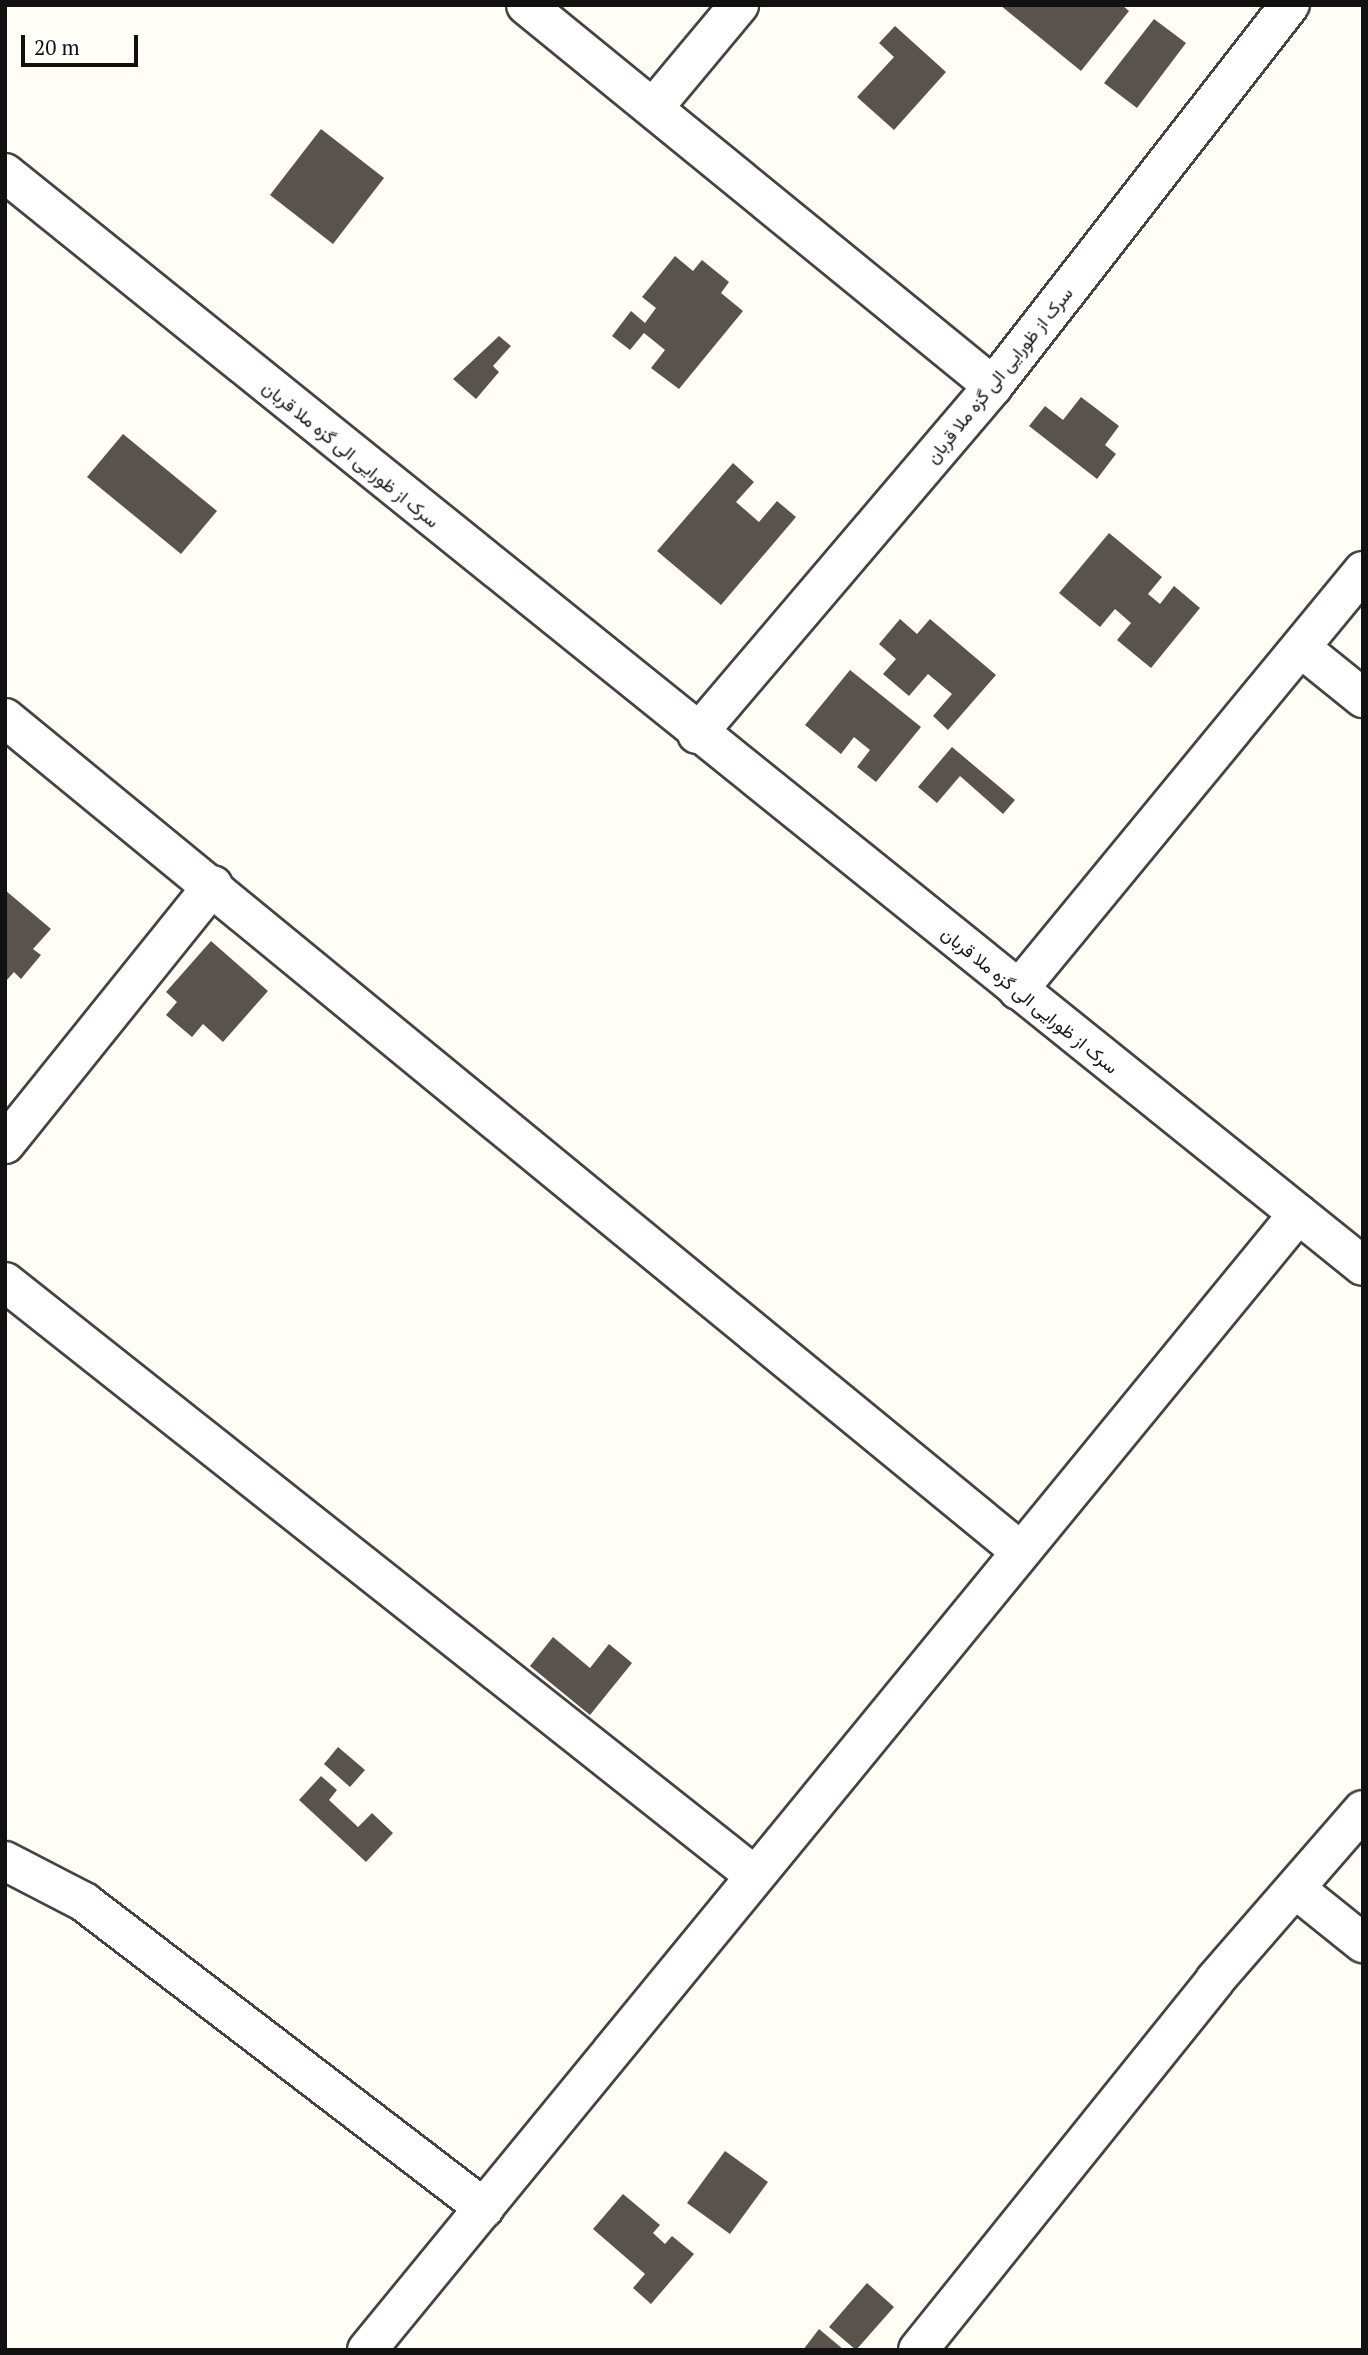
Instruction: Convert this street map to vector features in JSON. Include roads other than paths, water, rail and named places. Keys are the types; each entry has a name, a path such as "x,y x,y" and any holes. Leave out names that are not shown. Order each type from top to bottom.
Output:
{"street":[{"path":"526,5 993,386"},
{"path":"654,107 739,5"},
{"name":"سرک از ظورایی الی گزه ملا قربان","path":"697,734 993,386 1290,5"},
{"name":"سرک از ظورایی الی گزه ملا قربان","path":"5,173 697,734 1363,1266"},
{"path":"1018,990 1363,571"},
{"path":"1301,648 1363,698"},
{"path":"5,718 214,885 1019,1550"},
{"path":"5,1144 214,885"},
{"path":"368,2350 1019,1550 1298,1214"},
{"path":"5,1282 754,1875"},
{"path":"918,2350 1215,1980 1297,1890 1363,1810"},
{"path":"5,1861 84,1902 484,2208"},
{"path":"1297,1890 1363,1943"}]}
